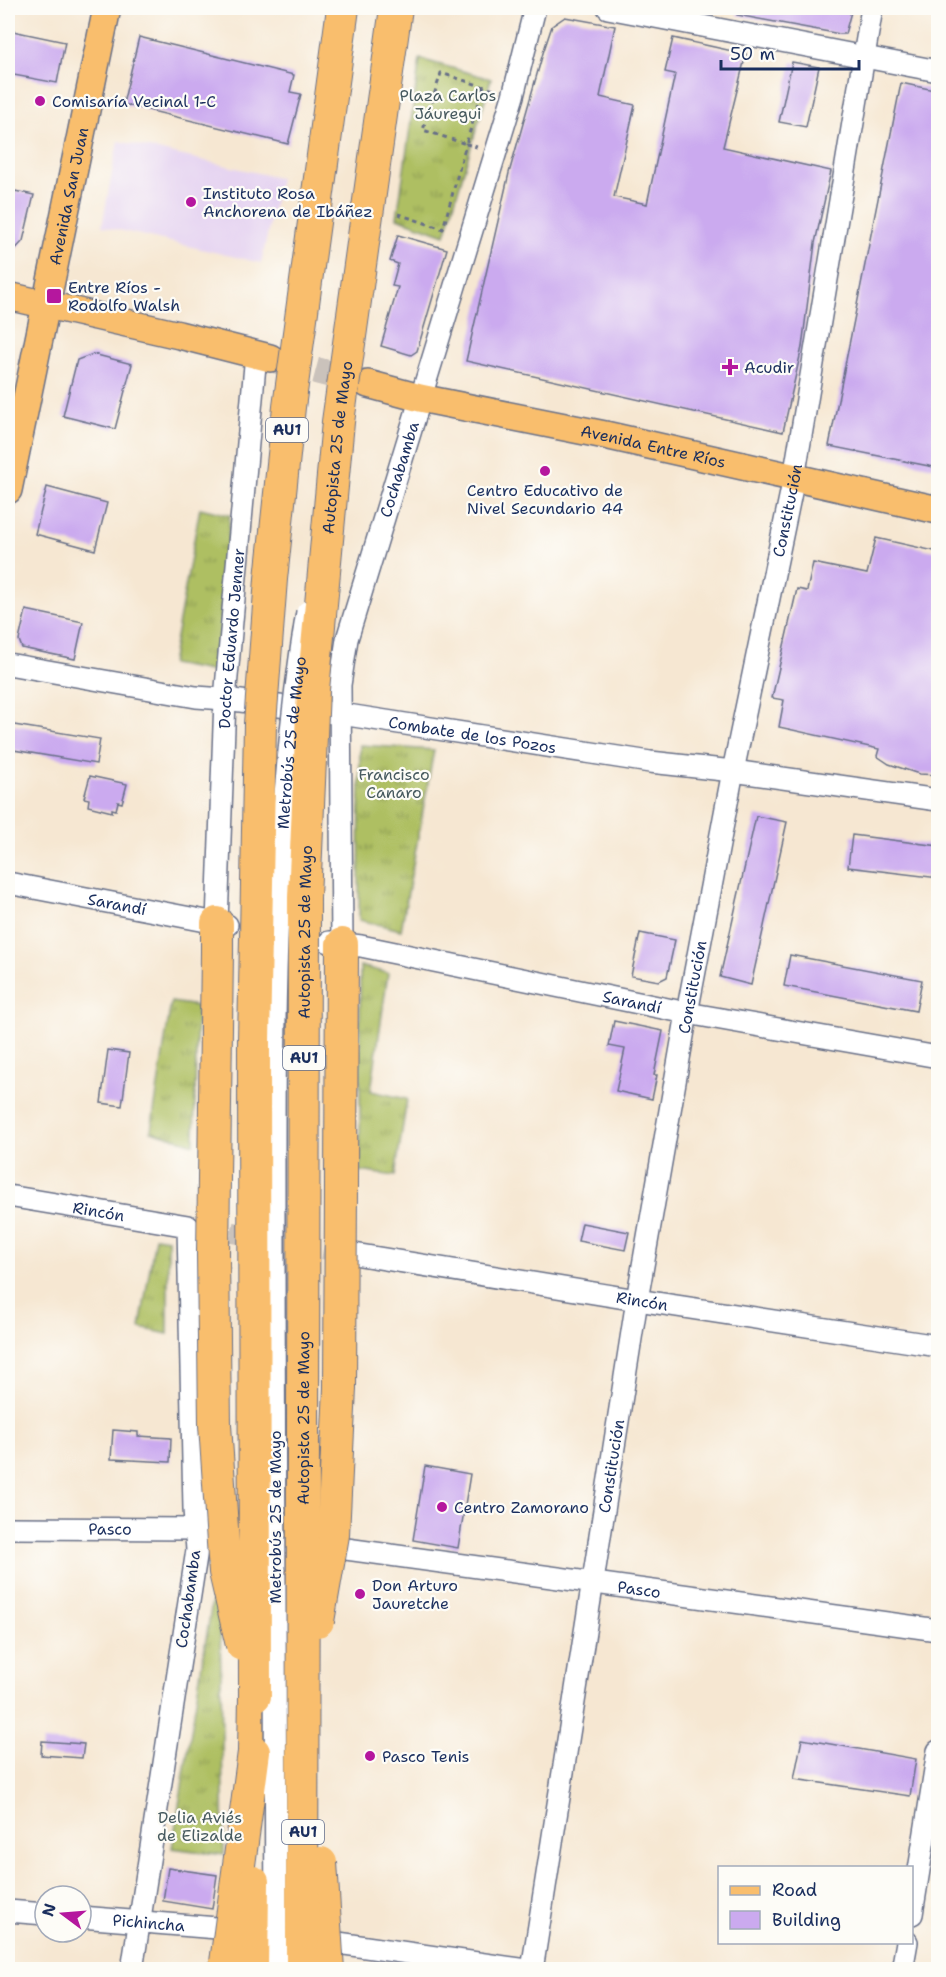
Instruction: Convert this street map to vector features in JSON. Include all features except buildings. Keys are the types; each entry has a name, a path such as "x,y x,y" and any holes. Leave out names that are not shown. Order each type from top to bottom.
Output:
{"highway":[{"name":"AU1","path":"252,1970 255,1696 254,1054 260,724 271,579 289,406 343,8"},
{"name":"Autopista 25 de Mayo","path":"302,1970 304,898 313,690 338,422 396,8"},
{"path":"220,933 213,1254 215,1425 225,1572 255,1696"},
{"path":"304,1695 333,1535 340,1388 341,1186 335,943"},
{"path":"303,1751 312,1790 333,1956"},
{"path":"225,1970 254,1752"}],"main road":[{"name":"Avenida San Juan","path":"8,490 107,8"},
{"path":"8,296 263,356"},
{"name":"Avenida Entre Ríos","path":"368,384 420,398 605,435 939,510"}],"street":[{"name":"Cochabamba","path":"335,943 340,685 348,639 510,108 535,8"},
{"path":"608,8 939,71"},
{"name":"Constitución","path":"532,1970 637,1300 687,1013 733,771 794,478 872,8"},
{"name":"Doctor Eduardo Jenner","path":"220,933 225,699 263,356"},
{"name":"Metrobús 25 de Mayo","path":"276,1970 274,1065 280,880 287,762 294,695 338,422"},
{"name":"Combate de los Pozos","path":"8,664 196,697 341,714 650,762 733,771 939,800"},
{"name":"Metrobús 25 de Mayo","path":"256,856 267,949 274,1065"},
{"name":"Sarandí","path":"8,883 220,933"},
{"name":"Sarandí","path":"335,943 687,1013 939,1057"},
{"name":"Rincón","path":"8,1197 188,1226"},
{"name":"Cochabamba","path":"132,1970 196,1550 203,1530 188,1226"},
{"name":"Rincón","path":"348,1253 939,1346"},
{"name":"Pasco","path":"8,1527 203,1530"},
{"name":"Pasco","path":"339,1548 939,1630"},
{"path":"913,1908 939,1751"},
{"path":"8,1911 33,1913"},
{"name":"Pichincha","path":"93,1918 217,1928"},
{"path":"902,1970 907,1944"},
{"path":"333,1956 527,1970"}],"path":[{"path":"398,213 442,229 484,86 441,73 423,130 466,144"}],"shaded area":[{"name":"Instituto Rosa Anchorena de Ibáñez","path":"118,141 280,178 261,263 102,226"}],"green space":[{"name":"Plaza Carlos Jáuregui","path":"420,59 491,79 445,235 397,218"},
{"path":"200,508 230,515 216,672 171,664"},
{"name":"Francisco Canaro","path":"360,745 434,750 401,930 359,920"},
{"path":"360,966 388,973 371,1091 407,1099 395,1176 360,1171"},
{"path":"171,1002 197,1006 194,1144 151,1131"},
{"path":"155,1237 168,1239 168,1334 140,1328"},
{"name":"Delia Aviés de Elizalde","path":"219,1559 224,1855 172,1848"}],"tunnel":[{"path":"276,360 364,383"},
{"path":"201,1227 348,1253"}],"place":[{"name":"Comisaría Vecinal 1-C","path":"40,101"},
{"name":"Instituto Rosa Anchorena de Ibáñez","path":"191,202"},
{"name":"Entre Ríos - Rodolfo Walsh","path":"54,296"},
{"name":"Acudir","path":"730,367"},
{"name":"Centro Educativo de Nivel Secundario 44","path":"545,471"},
{"name":"Centro Zamorano","path":"442,1507"},
{"name":"Don Arturo Jauretche","path":"360,1594"},
{"name":"Pasco Tenis","path":"370,1756"}]}
